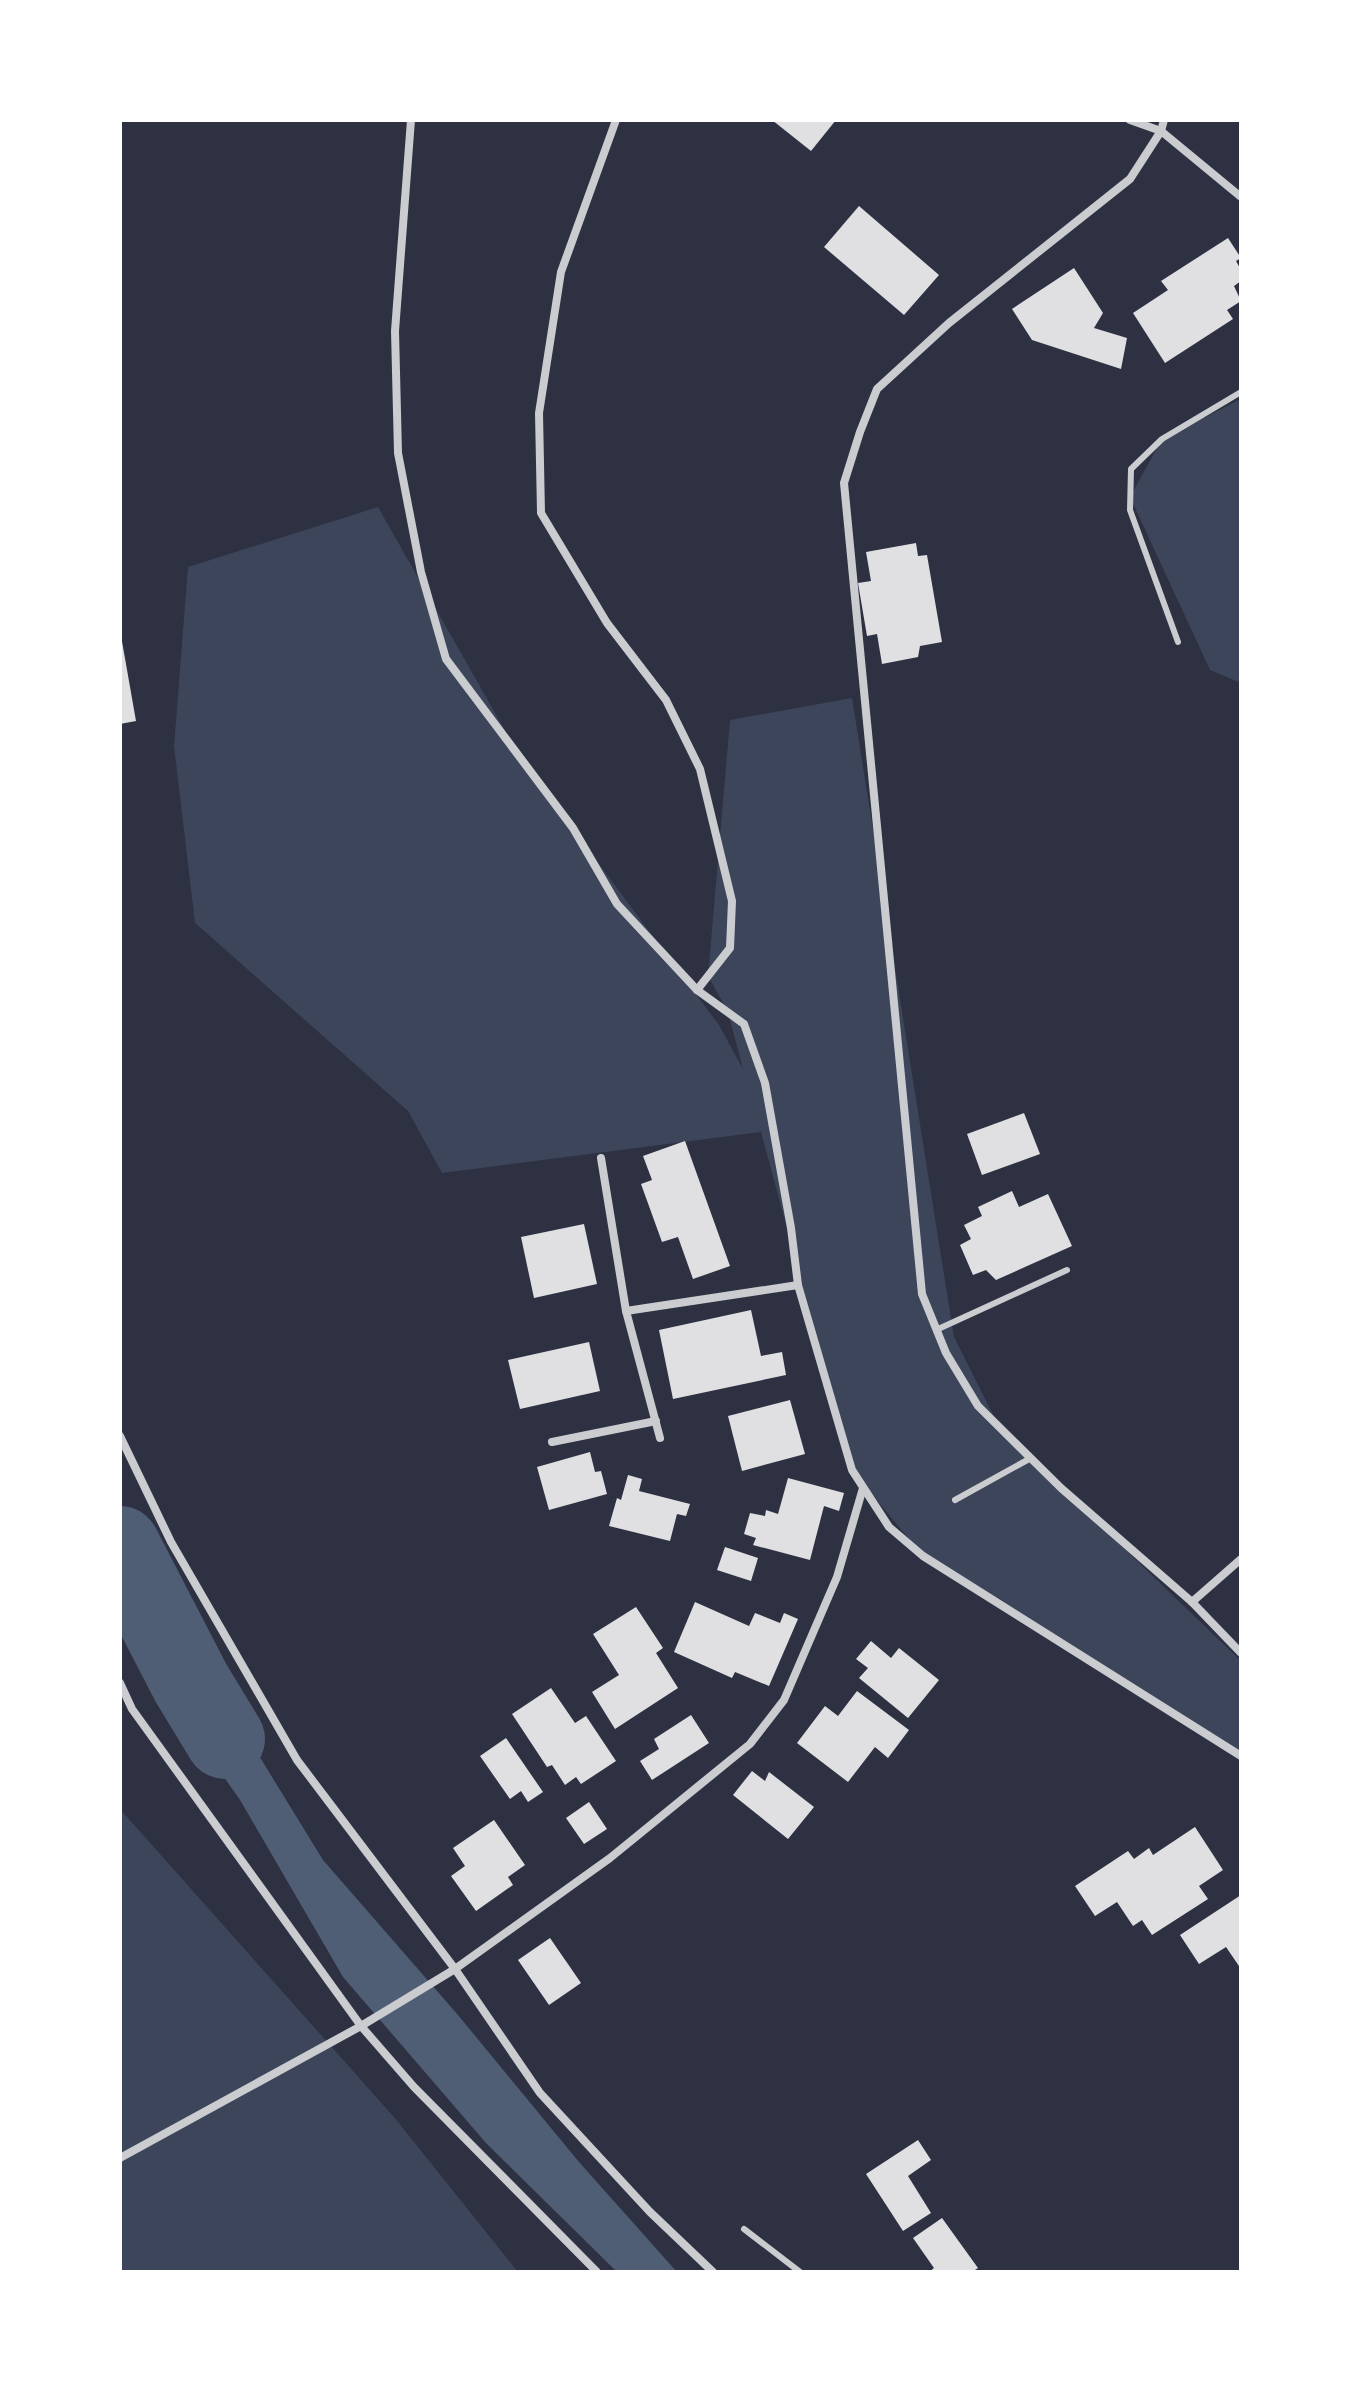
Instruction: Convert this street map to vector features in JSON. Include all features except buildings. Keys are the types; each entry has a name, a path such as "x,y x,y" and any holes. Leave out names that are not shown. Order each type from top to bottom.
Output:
{"street":[{"path":"411,120 395,331 398,453 421,572 446,659 573,828 617,904 697,990 744,1024 765,1083 798,1285 852,1470 889,1527 923,1556 1241,1756"},
{"path":"616,120 561,272 539,413 541,513 607,623 666,700 700,769 732,901 730,948 697,990"},
{"path":"1130,120 1161,131 1241,197"},
{"path":"1164,120 1161,131 1130,179 949,323 877,389 844,483 922,1294 946,1353 978,1406 1061,1488 1192,1602 1241,1653"},
{"path":"601,1158 626,1311 660,1438"},
{"path":"626,1311 798,1285"},
{"path":"552,1442 656,1421"},
{"path":"120,1436 171,1542 297,1760 455,1969 540,2093 650,2212 713,2272"},
{"path":"120,2158 361,2026 455,1969 610,1858 750,1744 784,1700 837,1577 863,1488"},
{"path":"1192,1602 1241,1559"},
{"path":"120,1683 132,1709 361,2026 414,2087 597,2272"}],"lane":[{"path":"1178,642 1130,510 1131,469 1162,439 1241,392"},
{"path":"936,1330 1067,1270"},
{"path":"955,1500 1031,1458"},
{"path":"744,2229 800,2272"}],"shaded area":[{"path":"1241,399 1241,683 1210,670 1130,497 1162,439"},
{"path":"378,507 523,762 719,1025 743,1069 728,1012 708,976 730,720 852,698 954,1337 1000,1429 1241,1661 1241,1757 923,1556 852,1470 761,1132 442,1173 408,1111 195,923 174,746 188,567"},
{"path":"126,1637 191,1645 323,1860 458,2015 579,2162 677,2272 617,2272 486,2143 343,1977 240,1800"},
{"path":"120,1809 394,2117 518,2272 120,2272"}],"waterway":[{"path":"120,1546 191,1683 225,1739"}]}
